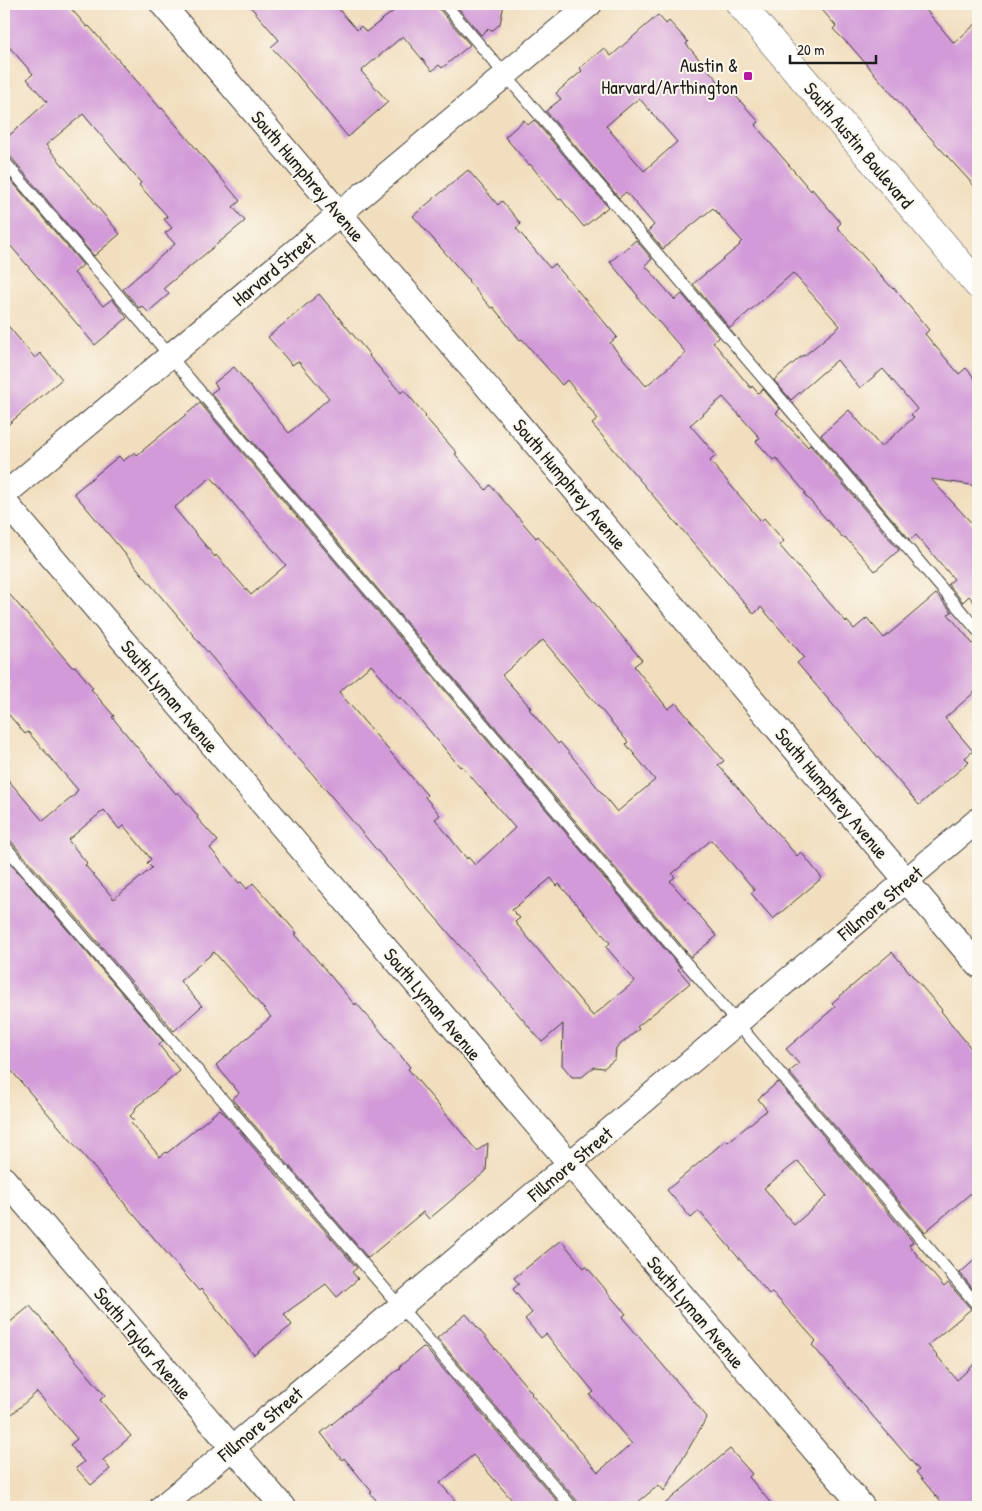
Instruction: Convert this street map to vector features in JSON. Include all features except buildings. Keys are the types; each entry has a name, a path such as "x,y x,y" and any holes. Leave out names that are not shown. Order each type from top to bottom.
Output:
{"street":[{"name":"South Humphrey Avenue","path":"162,4 978,965"},
{"name":"Harvard Street","path":"4,495 590,4"},
{"name":"South Austin Boulevard","path":"740,4 978,285"},
{"name":"South Lyman Avenue","path":"4,501 863,1507"},
{"name":"Fillmore Street","path":"162,1507 978,820"},
{"name":"South Taylor Avenue","path":"4,1179 283,1507"}],"lane":[{"path":"445,4 978,631"},
{"path":"4,161 978,1306"},
{"path":"4,845 572,1507"}],"place":[{"name":"Austin & Harvard/Arthington","path":"748,76"}]}
